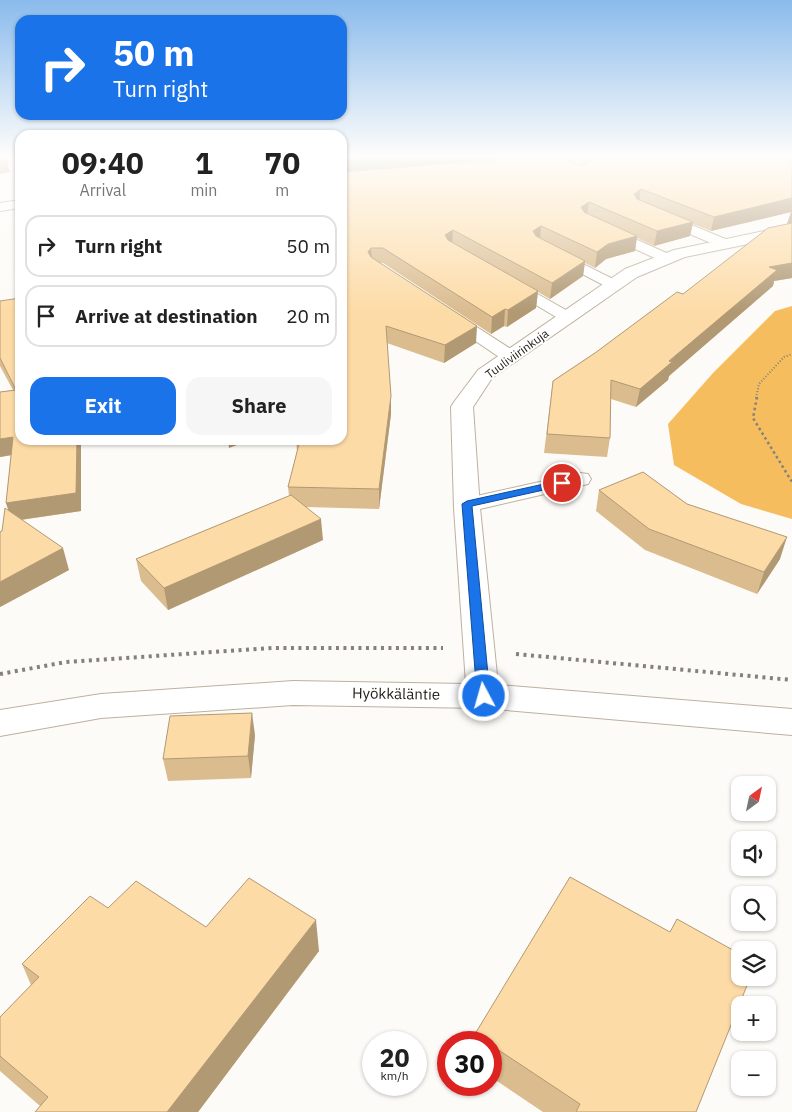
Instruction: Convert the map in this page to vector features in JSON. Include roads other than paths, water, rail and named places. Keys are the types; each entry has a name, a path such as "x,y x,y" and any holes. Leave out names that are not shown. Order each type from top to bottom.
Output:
{"street":[{"name":"Tuuliviirinkuja","path":"484,696 467,504 462,407 485,374 631,272 666,258 792,230"},
{"name":"Hyökkäläntie","path":"0,723 101,706 293,693 484,696 792,722"}],"lane":[{"path":"649,211 723,244"},
{"path":"596,226 666,258"},
{"path":"541,246 614,285"},
{"path":"495,275 567,317"},
{"path":"433,304 511,356"},
{"path":"467,504 580,479"}]}
